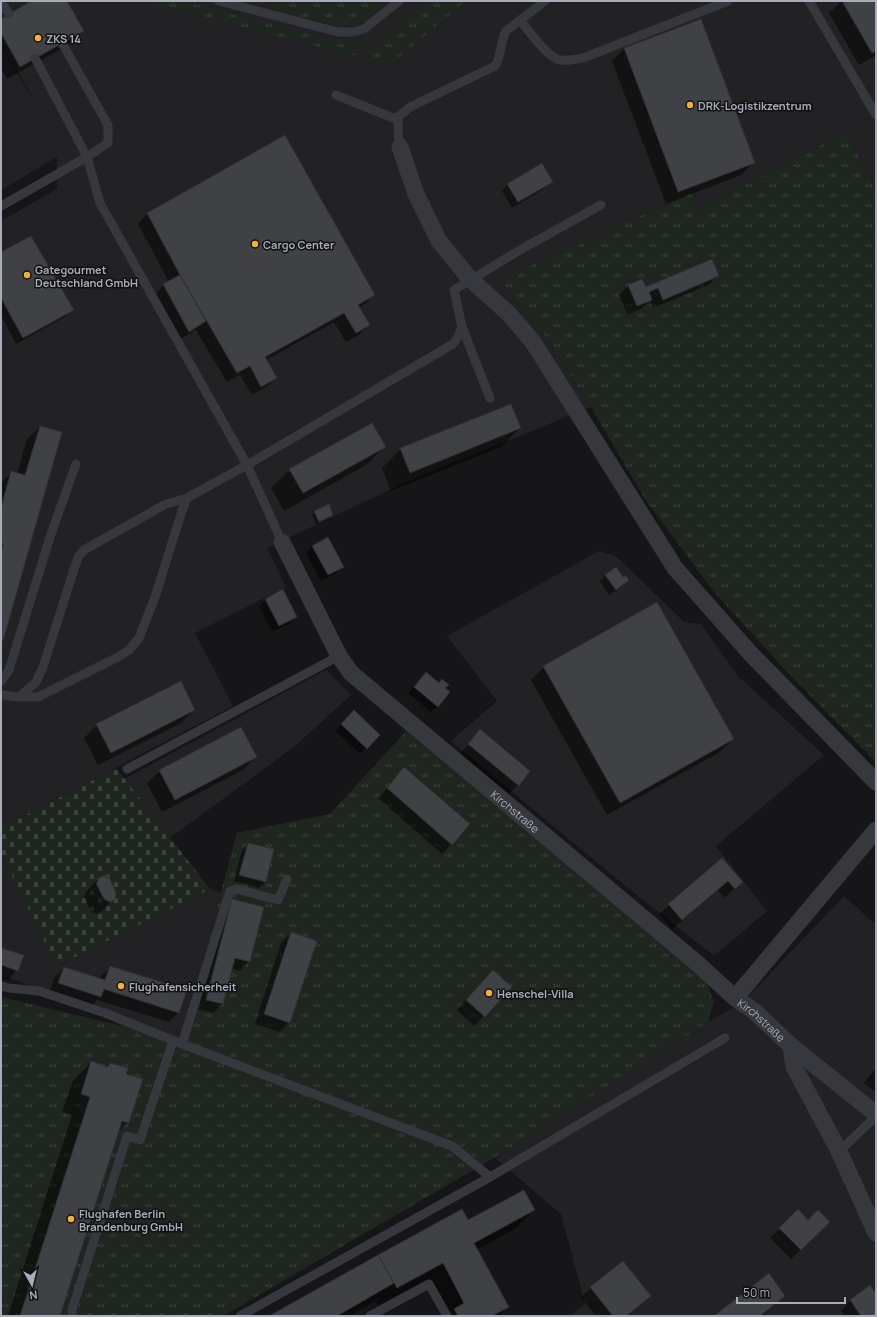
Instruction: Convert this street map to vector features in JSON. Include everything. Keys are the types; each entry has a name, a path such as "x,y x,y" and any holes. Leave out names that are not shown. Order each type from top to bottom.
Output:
{"street":[{"path":"400,147 416,194 439,241 470,279 509,314 533,342 675,568 750,653 876,782"},
{"name":"Kirchstraße","path":"282,542 339,656 351,673 698,964 735,998 754,1011 791,1046 876,1115"},
{"path":"735,998 876,830"},
{"name":"Kirchstraße","path":"791,1046 794,1067 838,1149 876,1233"}],"lane":[{"path":"219,1 253,5 338,32 352,32 364,29 399,1"},
{"path":"400,147 398,117 410,107 495,66 502,50 506,31 545,1"},
{"path":"520,20 552,56 560,60 583,58 728,1"},
{"path":"809,1 876,115"},
{"path":"1,206 88,157 108,143 108,126 62,43"},
{"path":"610,54 616,44"},
{"path":"35,58 88,157 100,203 247,466 282,542"},
{"path":"336,95 398,120"},
{"path":"490,398 462,327 454,290 470,279 601,206"},
{"path":"19,698 36,682 43,667 79,556 84,550 164,505 187,498 247,466 453,344 462,327"},
{"path":"1,681 9,670 51,534 76,464"},
{"path":"1,695 19,698 38,697 130,650 139,638 155,598 187,498"},
{"path":"127,769 339,656"},
{"path":"72,1316 72,1310 127,1136 140,1140 178,1042 230,891 237,888 278,900 287,879"},
{"path":"1,986 39,991 105,1013 452,1146 490,1177"},
{"path":"240,1316 490,1177 725,1038"},
{"path":"838,1149 847,1144 876,1115"},
{"path":"370,1316 429,1284 447,1316"}],"shaded area":[{"path":"1,1 31,1 1,19"},
{"path":"67,1 876,1 876,189 846,132 699,209 692,192 508,275 510,294 547,338 591,407 417,477 267,548 286,587 195,633 233,706 1,828 1,221 57,189 57,157 1,190 1,45 41,112 1,43 1,33 20,66 84,31"},
{"path":"599,551 616,556 684,622 701,624 738,676 824,755 716,846 767,911 714,956 623,884 451,741 497,701 447,636"},
{"path":"326,670 351,695 295,746 170,838 124,779"},
{"path":"1,853 58,966 210,889 221,893 181,1040 1,975"},
{"path":"844,896 876,925 876,1316 569,1316 585,1304 561,1214 495,1158 708,1022 743,1002"}],"green space":[{"path":"143,1 182,1 340,42 355,41 371,36 353,52 366,55 430,1 466,1 391,64 298,42"},
{"path":"270,1 371,1 384,4 362,22 341,24 317,21 294,15 277,8"},
{"path":"846,132 876,189 876,762 785,670 714,592 645,499 591,407 547,338 505,286 508,275 692,192 699,209"},
{"path":"409,728 705,978 714,1002 708,1022 516,1145 223,1316 1,1316 1,997 181,1040 237,833 330,814"},
{"path":"116,768 210,889 57,966 1,853 1,828"}],"building":[{"name":"ZKS 14","path":"31,1 67,1 84,31 20,67 1,33 1,19"},
{"path":"842,1 876,1 876,51 872,53"},
{"name":"DRK-Logistikzentrum","path":"701,19 755,163 678,192 624,48"},
{"name":"Cargo Center","path":"285,135 375,295 358,305 370,325 356,333 344,313 265,357 277,378 261,387 250,366 237,373 180,275 147,213"},
{"path":"542,163 553,182 518,202 507,184"},
{"name":"Gategourmet Deutschland GmbH","path":"31,236 74,310 23,338 1,298 1,252"},
{"path":"712,259 719,276 663,300 658,288 649,292 652,300 637,306 628,285 642,279 646,287"},
{"path":"180,275 206,321 189,332 163,284"},
{"path":"511,404 521,428 410,473 400,448"},
{"path":"372,423 386,447 303,493 289,469"},
{"path":"40,426 62,432 3,641 1,641 1,552 3,544 1,544 1,508 11,471 25,475"},
{"path":"329,504 333,515 319,522 314,511"},
{"path":"328,537 344,567 328,575 312,546"},
{"path":"616,567 623,577 626,576 629,580 616,590 605,575"},
{"path":"283,589 297,617 279,626 265,599"},
{"path":"657,602 734,739 620,803 543,666"},
{"path":"426,672 439,683 442,679 449,685 445,688 450,692 438,707 414,687"},
{"path":"181,681 195,710 111,753 96,724"},
{"path":"354,710 380,735 367,749 341,724"},
{"path":"241,727 257,757 175,800 159,770"},
{"path":"480,729 530,771 519,786 468,744"},
{"path":"404,767 470,824 452,845 387,788"},
{"path":"248,843 274,849 266,882 239,875"},
{"path":"722,858 743,882 735,889 728,881 682,920 668,904"},
{"path":"105,875 106,878 109,877 116,893 115,900 110,902 104,899 96,883 98,882 97,879"},
{"path":"232,899 264,907 250,962 235,958 223,1004 206,1000"},
{"path":"291,932 317,941 290,1023 264,1014"},
{"path":"1,948 24,955 18,971 1,965"},
{"name":"Flughafensicherheit","path":"110,966 187,990 179,1013 104,989 101,997 58,983 64,967 105,980"},
{"name":"Henschel-Villa","path":"493,970 512,987 485,1017 466,1000"},
{"name":"Flughafen Berlin Brandenburg GmbH","path":"91,1061 108,1067 110,1063 128,1068 126,1074 143,1079 129,1123 122,1121 60,1316 20,1316 90,1097 81,1094"},
{"path":"524,1190 535,1210 474,1243 509,1307 492,1316 458,1316 454,1309 464,1303 443,1263 397,1288 378,1255 462,1209 468,1220"},
{"path":"798,1209 808,1220 818,1210 830,1222 801,1250 779,1228"},
{"path":"378,1255 394,1283 337,1316 269,1316"},
{"path":"623,1261 651,1296 626,1316 613,1316 590,1287"},
{"path":"769,1273 785,1296 760,1316 714,1316"},
{"path":"870,1285 876,1294 876,1316 861,1316 850,1300"}],"place":[{"name":"ZKS 14","path":"38,38"},
{"name":"DRK-Logistikzentrum","path":"690,105"},
{"name":"Cargo Center","path":"255,244"},
{"name":"Gategourmet Deutschland GmbH","path":"27,275"},
{"name":"Flughafensicherheit","path":"121,986"},
{"name":"Henschel-Villa","path":"489,993"},
{"name":"Flughafen Berlin Brandenburg GmbH","path":"71,1219"}]}
